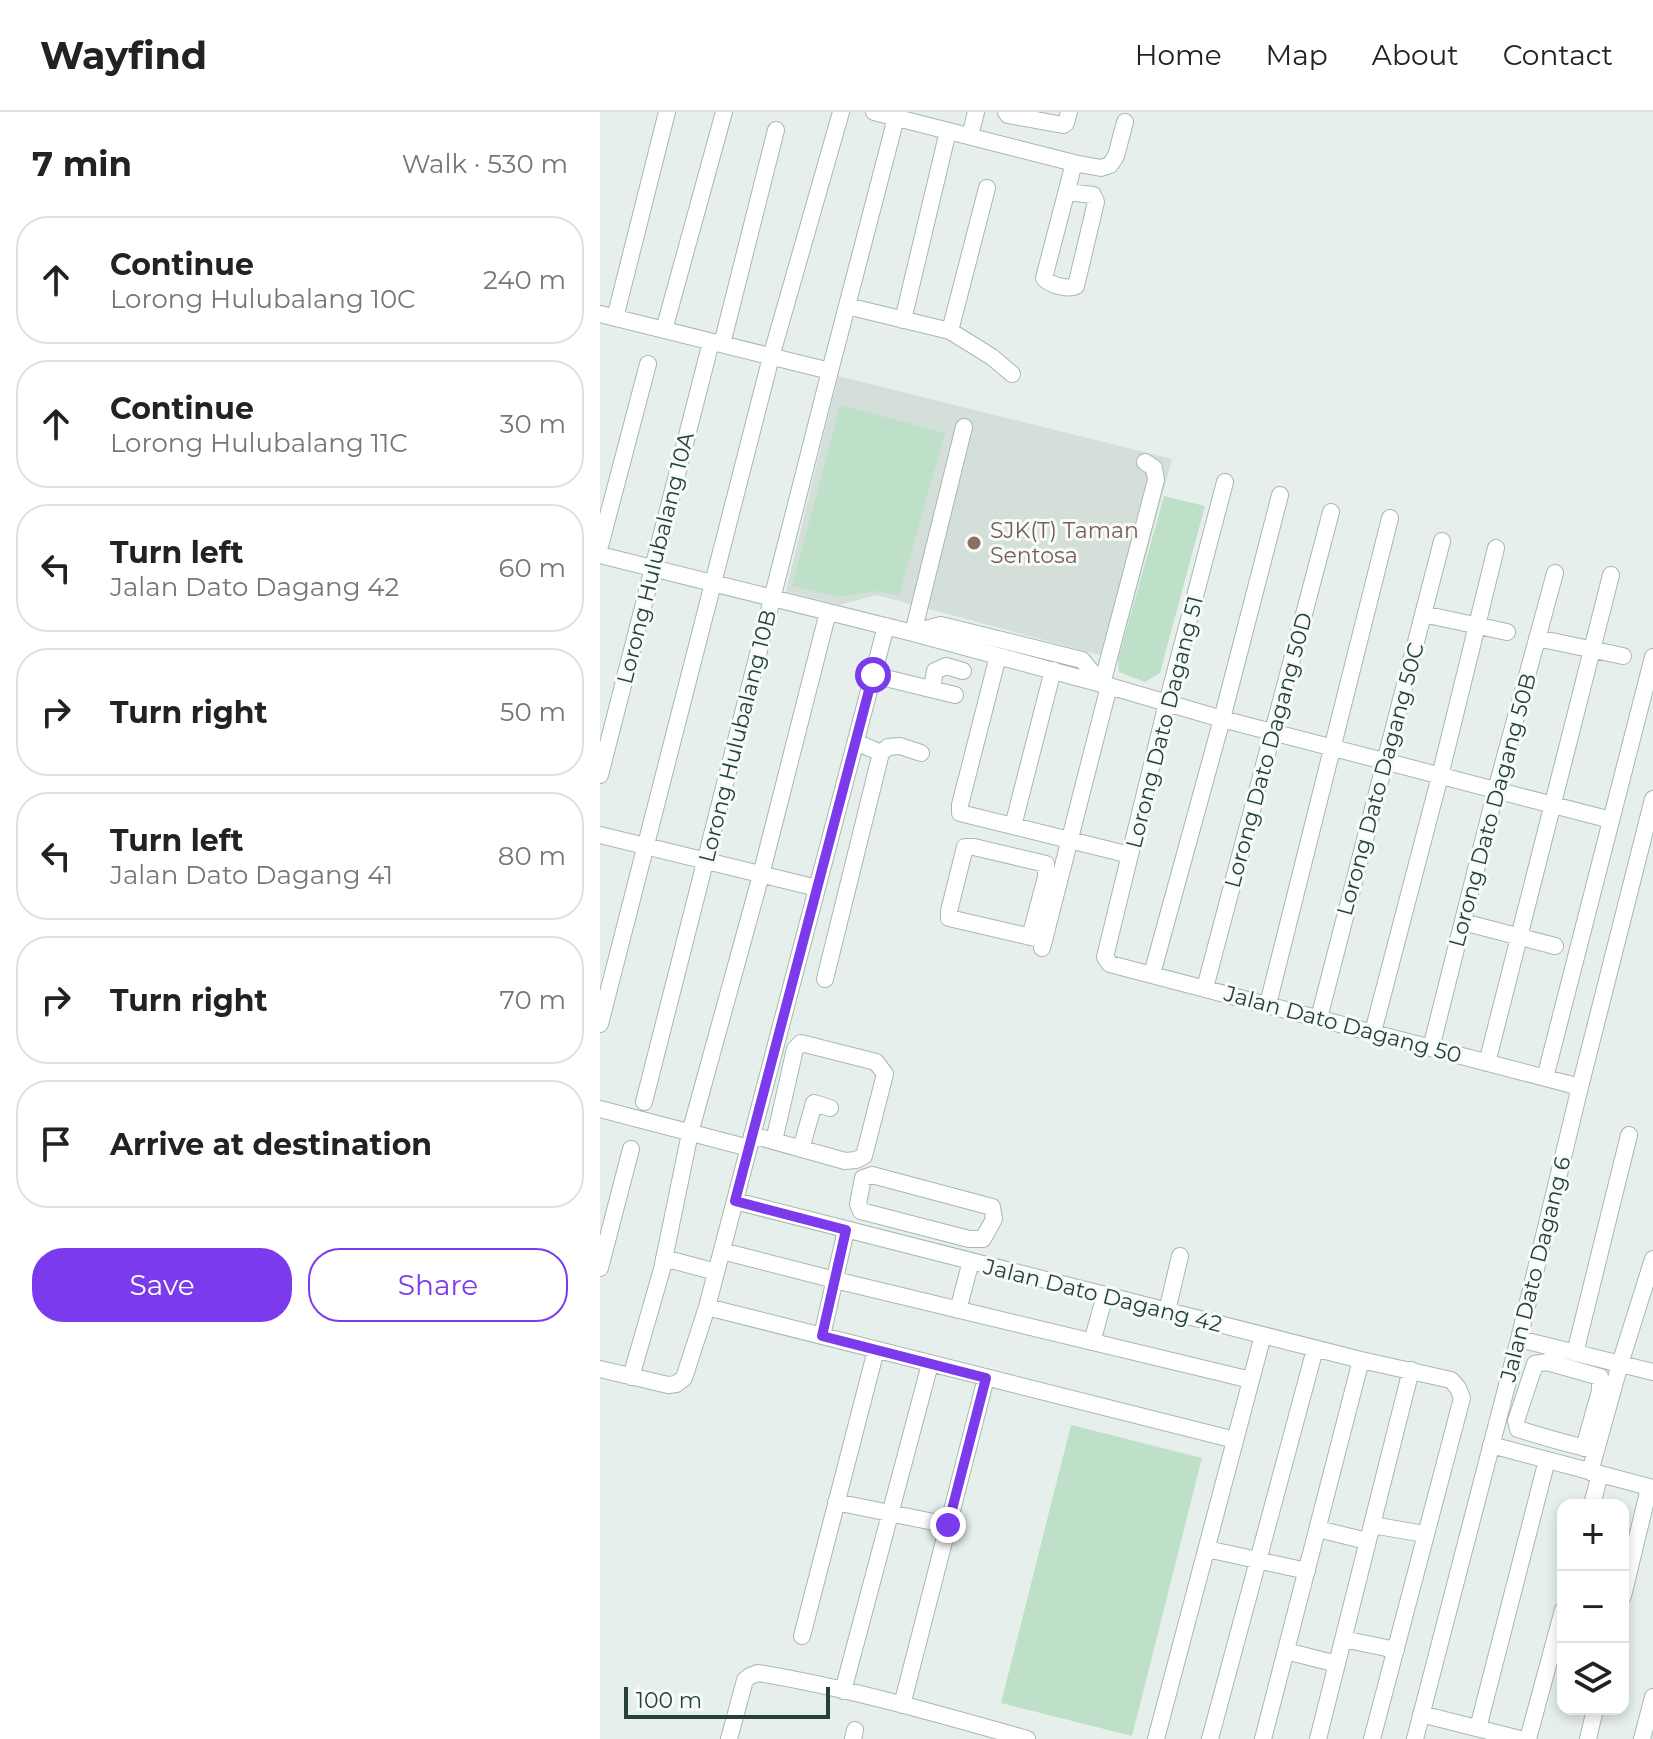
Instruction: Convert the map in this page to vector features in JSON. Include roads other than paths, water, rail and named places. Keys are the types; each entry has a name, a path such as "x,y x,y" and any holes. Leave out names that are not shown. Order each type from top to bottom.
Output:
{"street":[{"path":"667,112 604,318 830,371"},
{"path":"664,330 724,112"},
{"path":"600,1024 771,357 841,112"},
{"path":"874,112 896,118 920,118 948,131 1101,168 1110,165 1116,156 1125,122"},
{"path":"970,136 976,112"},
{"path":"1006,112 1008,115 1063,125 1069,112"},
{"name":"Lorong Hulubalang 10B","path":"644,1102 896,118"},
{"name":"Lorong Hulubalang 10A","path":"600,775 652,568 776,130"},
{"path":"903,320 948,131"},
{"path":"1067,192 1093,195 1096,202 1076,286 1071,288 1048,283 1044,278 1074,163"},
{"path":"950,331 987,188"},
{"path":"847,306 950,331 992,357 1012,374"},
{"path":"600,546 648,364"},
{"path":"913,633 964,427"},
{"path":"1039,942 1069,840 1156,480 1154,468 1145,462"},
{"name":"Lorong Dato Dagang 51","path":"1106,961 1167,703 1225,482"},
{"path":"1152,974 1280,495"},
{"name":"Lorong Dato Dagang 50D","path":"1205,988 1331,512"},
{"path":"1268,1004 1390,518"},
{"name":"Lorong Dato Dagang 50C","path":"1319,1018 1442,541"},
{"path":"1373,1032 1496,548"},
{"path":"600,555 913,633 1222,719 1611,820"},
{"name":"Lorong Dato Dagang 50B","path":"1431,1048 1555,573"},
{"path":"1487,1063 1611,575"},
{"path":"631,1377 664,1258 690,1133 761,875 828,612"},
{"path":"1423,614 1507,632"},
{"path":"913,633 941,625 1082,660 1105,685"},
{"path":"600,1369 668,1385 684,1378 707,1307 886,626"},
{"path":"1537,638 1623,656"},
{"path":"998,656 960,813 1130,855"},
{"path":"1545,1078 1653,657"},
{"path":"932,689 935,671 946,666 963,671"},
{"path":"1013,826 1053,670"},
{"path":"873,675 955,695"},
{"path":"856,742 881,753"},
{"path":"825,979 881,753 888,747 900,746 921,753"},
{"name":"Jalan Dato Dagang 6","path":"1415,1739 1519,1339 1580,1087 1647,846 1653,799"},
{"path":"600,835 817,888"},
{"path":"965,847 1046,864 1039,942 949,918 965,847"},
{"path":"1463,922 1555,946"},
{"name":"Jalan Dato Dagang 50","path":"1106,961 1580,1087"},
{"path":"600,1109 690,1133 750,1142 774,1141 845,1161 856,1160 864,1156 885,1074 876,1062 801,1043 795,1049 774,1141"},
{"path":"801,1149 814,1103 830,1108"},
{"path":"1575,1353 1629,1135"},
{"path":"600,1268 631,1149"},
{"path":"958,1310 973,1262 994,1219 992,1207 872,1175 863,1178 858,1204 861,1211 969,1239 983,1239"},
{"name":"Jalan Dato Dagang 42","path":"735,1201 1315,1349 1451,1380 1462,1398 1425,1534"},
{"path":"822,1336 846,1230"},
{"path":"722,1251 1251,1380"},
{"path":"1167,1311 1180,1256"},
{"path":"664,1258 716,1272"},
{"path":"1590,1449 1620,1364 1645,1311 1653,1260"},
{"path":"1092,1342 1105,1295"},
{"path":"707,1307 1235,1440"},
{"path":"1156,1739 1263,1335"},
{"path":"1519,1339 1653,1372"},
{"path":"1210,1739 1315,1349"},
{"path":"802,1636 876,1350"},
{"path":"1263,1739 1361,1360"},
{"path":"1590,1449 1518,1429 1516,1421 1535,1364 1547,1362 1600,1377 1590,1449 1595,1473 1593,1499"},
{"path":"843,1691 930,1364"},
{"path":"1318,1739 1411,1370"},
{"path":"902,1705 986,1378"},
{"path":"1491,1445 1651,1488 1629,1573"},
{"path":"1478,1728 1547,1460"},
{"path":"836,1502 948,1525"},
{"path":"1318,1529 1425,1534 1372,1739"},
{"path":"1207,1549 1307,1571"},
{"path":"1528,1739 1557,1632"},
{"path":"1343,1639 1396,1650"},
{"path":"1286,1651 1337,1664"},
{"path":"729,1739 745,1680 758,1673 807,1681 1027,1739"},
{"path":"1642,1739 1653,1697"},
{"path":"1421,1714 1520,1739"},
{"path":"1588,1739 1594,1715"}],"place":[{"name":"SJK(T) Taman Sentosa","path":"974,543"}]}
